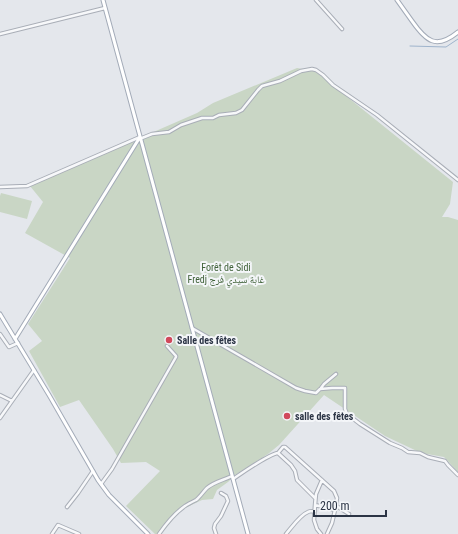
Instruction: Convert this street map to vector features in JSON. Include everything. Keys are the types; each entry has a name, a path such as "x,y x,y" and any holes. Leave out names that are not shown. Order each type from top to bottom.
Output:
{"main road":[{"path":"103,0 248,534"},
{"path":"397,0 417,29 427,39 442,42 448,40 458,32"},
{"path":"15,339 141,137"},
{"path":"0,314 101,484 109,495 148,534"}],"street":[{"path":"316,0 342,29"},
{"path":"0,34 105,8"},
{"path":"0,187 27,186 141,137 154,133 169,132 181,125 202,118 213,118 220,114 236,113 242,110 262,86 280,81 301,71 312,69 319,72 333,85 377,115 458,180"},
{"path":"191,328 296,388 305,391 316,393 336,374"},
{"path":"0,334 9,347 18,343"},
{"path":"101,484 112,470 176,357 167,346"},
{"path":"0,418 34,370"},
{"path":"320,389 345,388 345,409 347,414 390,443 408,452 420,453 428,457 445,461 458,475"},
{"path":"0,394 12,401"},
{"path":"159,534 169,520 213,484 233,478 278,453 283,447 334,491 337,498 332,523 327,534"},
{"path":"278,453 291,465 295,471 297,480 315,498"},
{"path":"67,507 93,471"},
{"path":"321,534 317,529 314,520 315,498 322,480"},
{"path":"216,534 214,528 215,524 221,516 228,501 226,496 221,493"},
{"path":"315,505 335,510"},
{"path":"335,505 349,514"},
{"path":"286,534 308,511 315,511"},
{"path":"52,534 58,525 79,534"}],"green space":[{"name":"Forêt de Sidi Fredj غابة سيدي فرج","path":"297,68 315,71 453,182 450,204 442,217 458,220 458,472 444,457 419,452 385,436 324,395 279,445 268,454 235,475 217,490 213,499 202,500 183,509 161,534 155,534 126,506 160,471 146,462 121,463 79,400 60,407 29,351 42,341 28,324 70,258 25,233 43,202 30,186 197,113 213,103"},
{"path":"1,193 32,201 27,219 0,212"}],"waterway":[{"path":"410,46 446,47 458,39"}],"place":[{"name":"Salle des fêtes","path":"169,340"},
{"name":"salle des fêtes","path":"287,416"}]}
